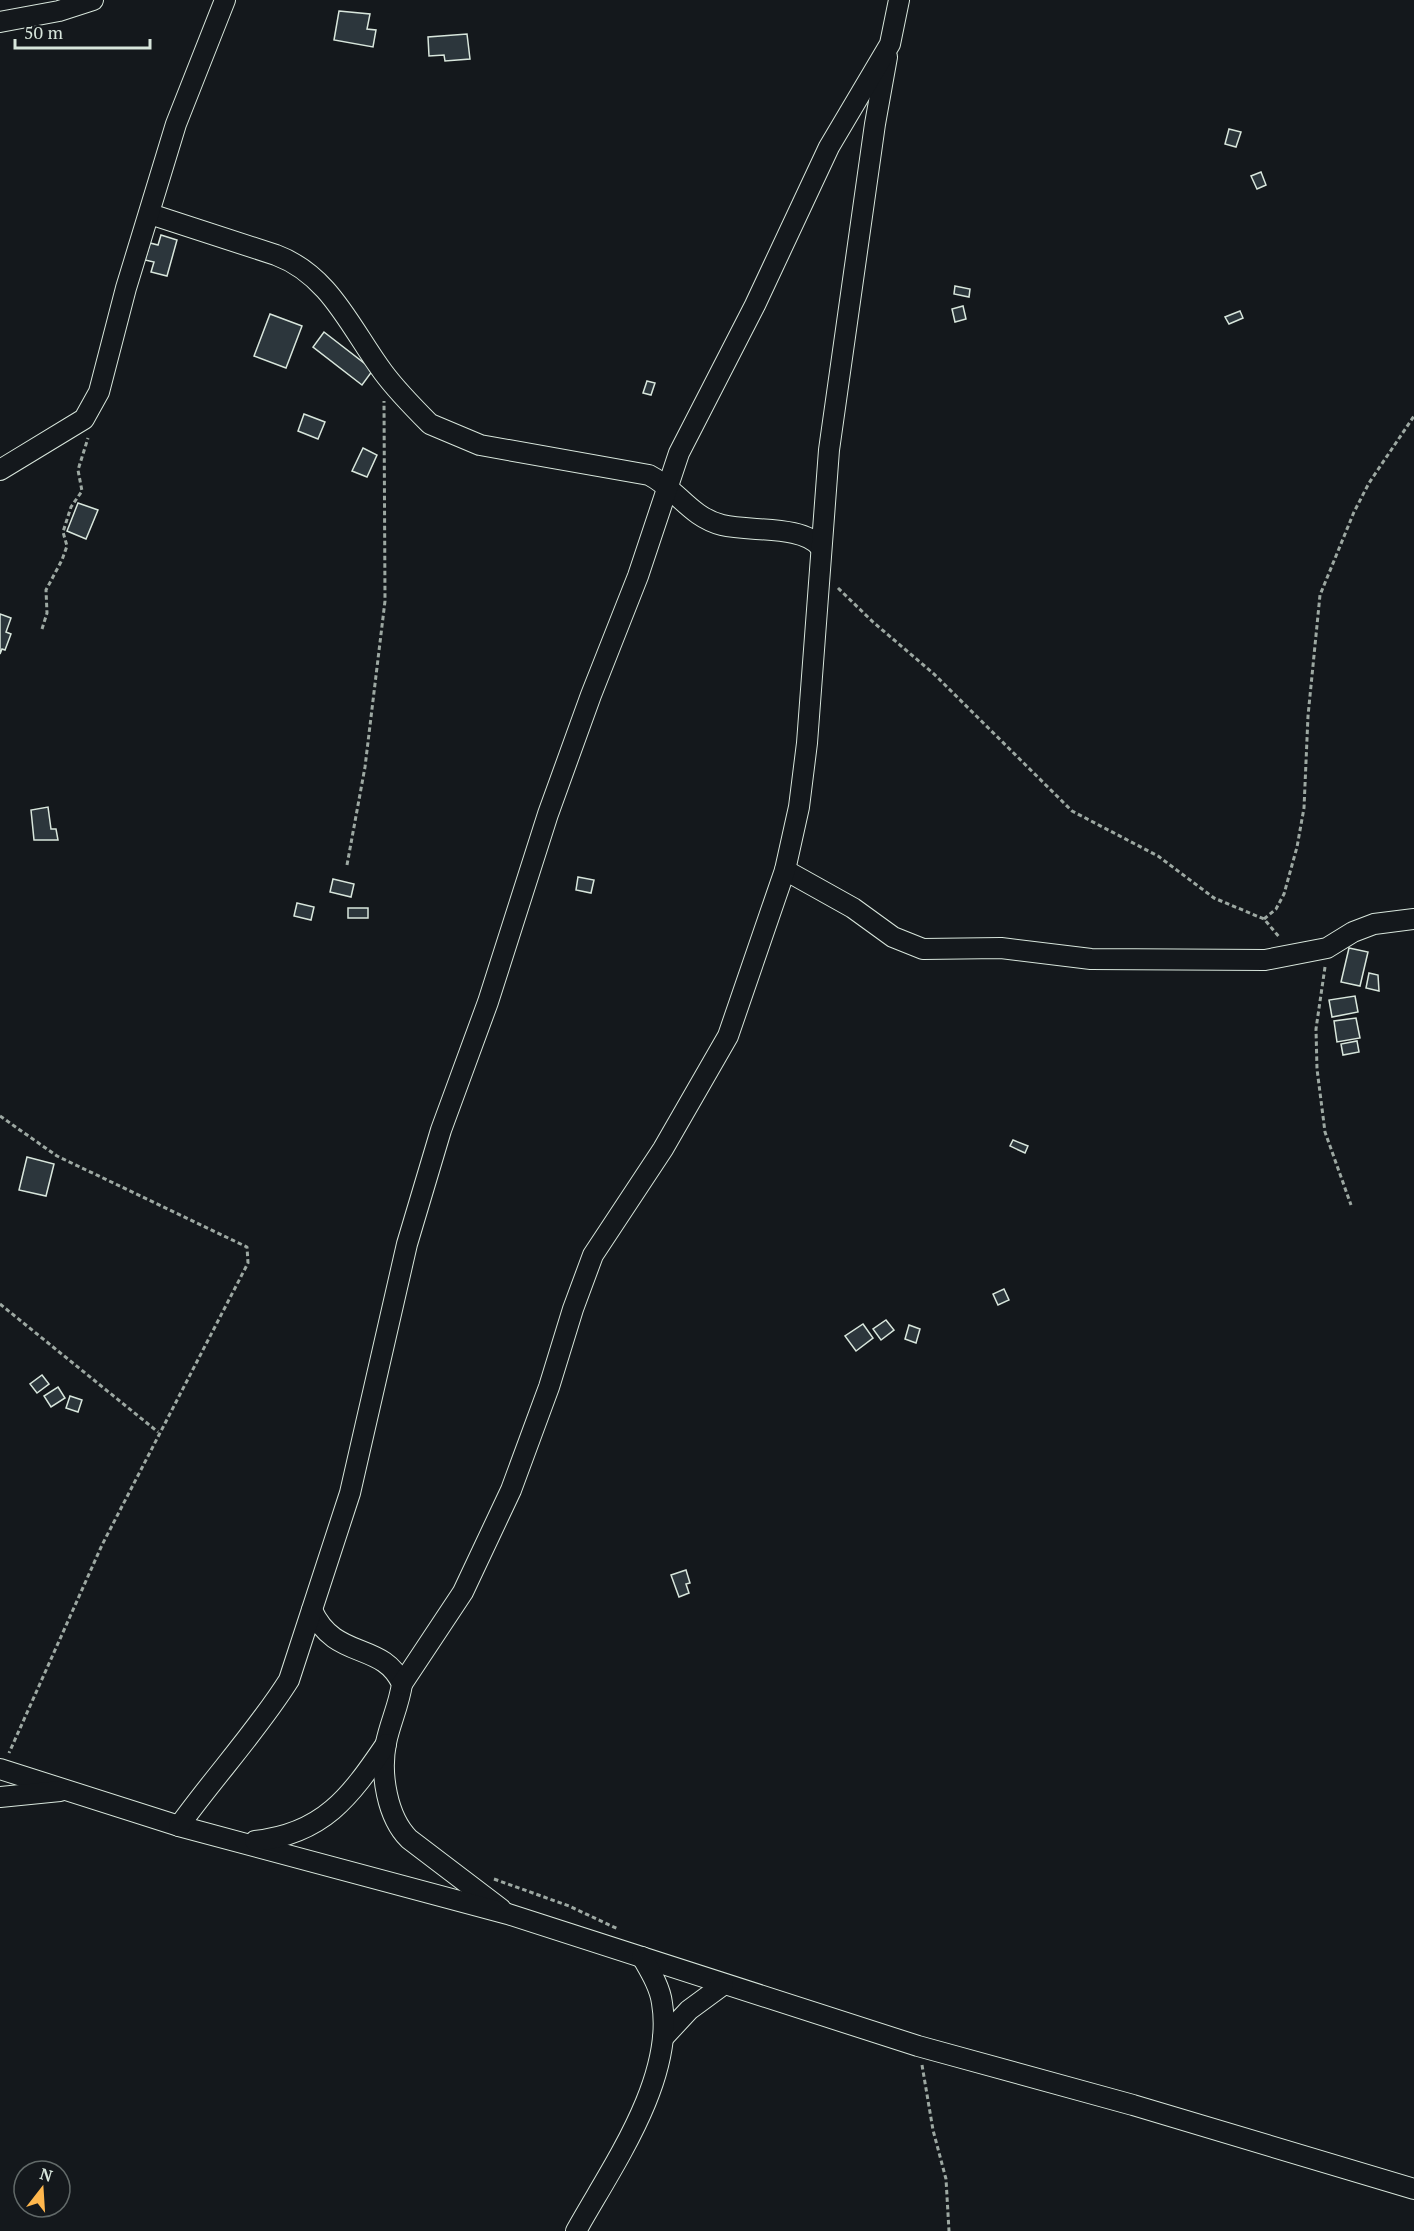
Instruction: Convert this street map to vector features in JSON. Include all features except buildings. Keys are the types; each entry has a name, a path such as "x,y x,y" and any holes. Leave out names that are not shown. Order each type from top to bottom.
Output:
{"street":[{"path":"0,22 93,0"},
{"path":"0,470 84,419 99,392 126,288 176,124 225,0"},
{"path":"508,1914 409,1839 397,1827 387,1791 386,1744 402,1684 463,1592 511,1490 549,1387 573,1309 593,1255 663,1149 728,1036 785,870 800,807 807,744 829,450 875,124 899,0"},
{"path":"179,1826 213,1778 272,1706 289,1680 350,1493 407,1244 441,1130 488,1002 548,814 591,695 638,576 679,453 755,305 829,147 890,44"},
{"path":"150,214 276,255 301,266 322,285 337,303 384,373 430,424 439,430 480,445 649,475 667,486 686,506 706,519 742,528 800,533 814,539 820,556"},
{"path":"785,870 853,908 893,937 922,950 1001,948 1091,959 1229,961 1293,956 1327,948 1353,932 1374,924 1414,919"},
{"path":"312,1610 319,1626 329,1636 388,1664 402,1684"},
{"path":"246,1842 275,1839 304,1830 328,1815 357,1787 386,1744"},
{"path":"1,1769 179,1826 246,1842 508,1914 918,2046 1133,2105 1414,2189"},
{"path":"0,1797 70,1790"},
{"path":"576,2231 630,2138 646,2101 663,2038 662,2002 642,1957"},
{"path":"663,2038 689,2010 723,1985"}],"path":[{"path":"347,865 365,767 385,601 384,373"},
{"path":"1264,920 1276,909 1284,894 1300,828 1320,596 1354,512 1369,483 1414,416"},
{"path":"42,629 46,613 46,590 67,546 63,532 71,507 82,491 78,470 88,438 84,419"},
{"path":"820,556 848,599 934,674 1072,811 1158,856 1214,898 1264,920 1293,956"},
{"path":"1327,948 1316,1029 1317,1069 1325,1132 1351,1205"},
{"path":"0,1116 57,1156 247,1247 248,1263 158,1432 102,1545 1,1769"},
{"path":"0,1304 158,1432"},
{"path":"484,1875 590,1915 623,1932"},
{"path":"918,2046 933,2130 946,2179 949,2231"}]}
